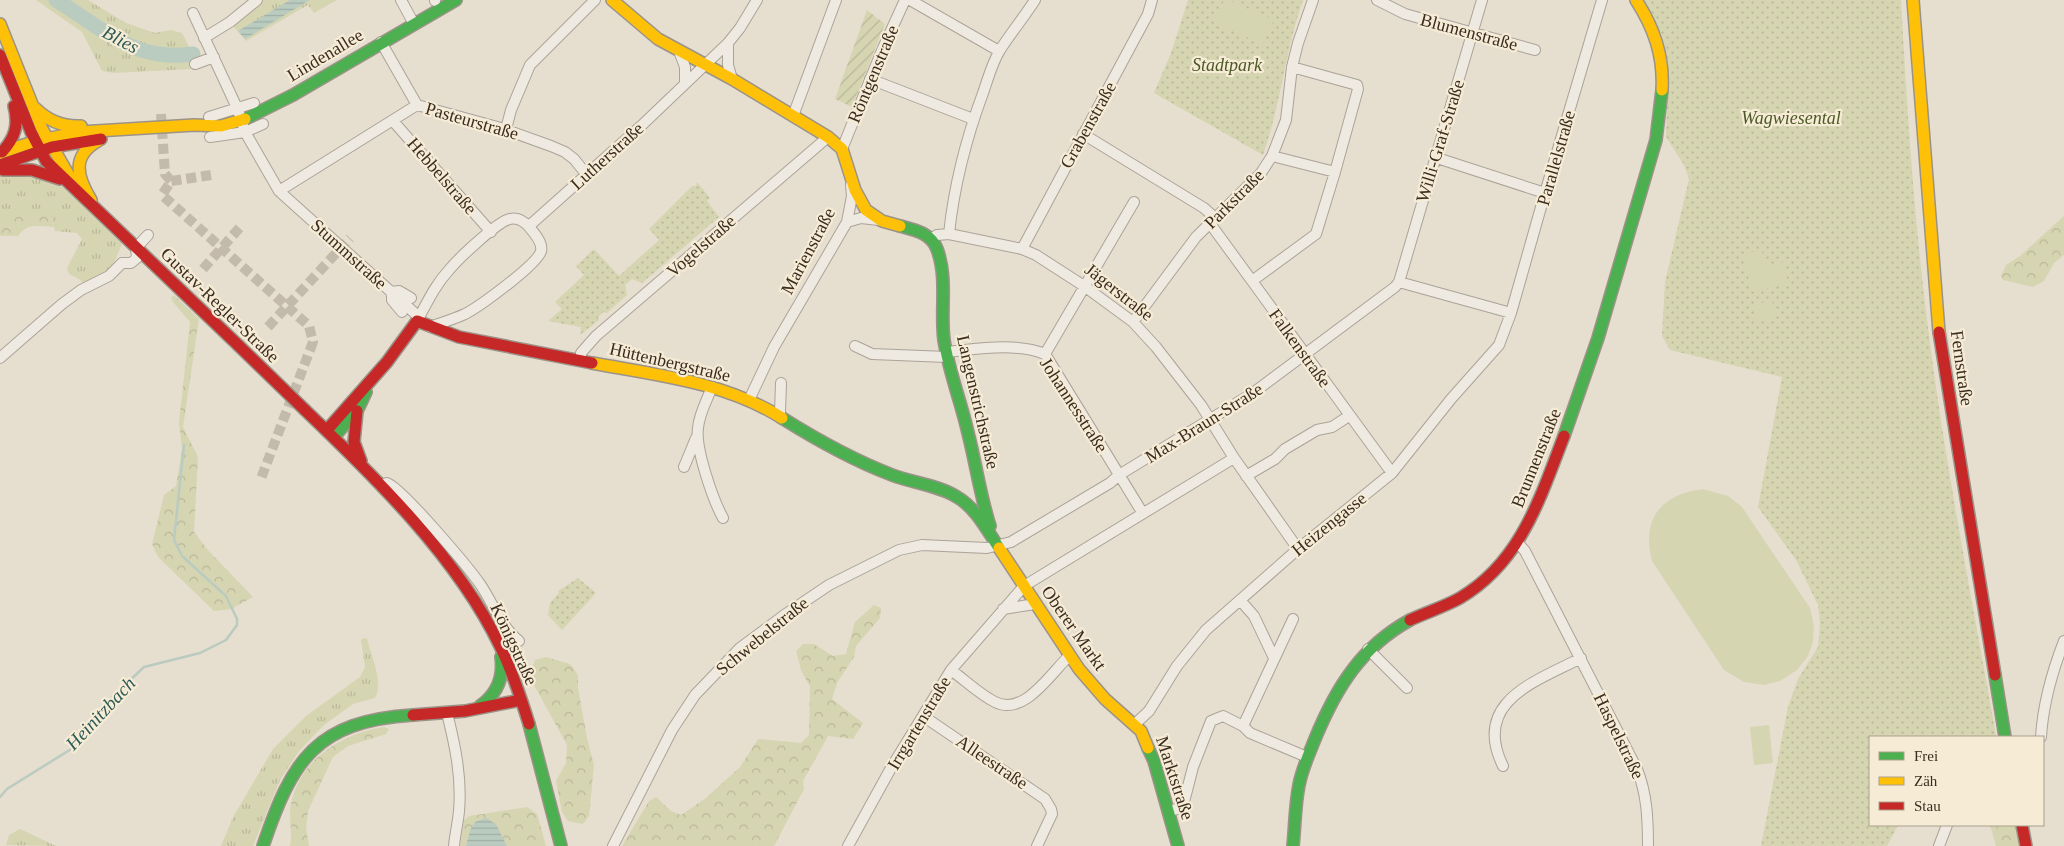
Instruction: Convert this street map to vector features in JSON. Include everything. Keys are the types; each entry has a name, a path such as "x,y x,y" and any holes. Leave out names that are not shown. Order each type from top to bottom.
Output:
{"street":[{"path":"204,38 230,22 257,0"},
{"path":"401,0 414,24"},
{"name":"Lindenallee","path":"44,144 190,132 242,120 293,95 456,0"},
{"path":"506,129 514,102 530,65 595,0"},
{"name":"Marienstraße","path":"612,0 658,39 732,79 828,137 842,150 847,159 852,196 847,222 774,347 749,400"},
{"name":"Lutherstraße","path":"529,226 587,175 728,43 740,28 757,0"},
{"path":"793,116 836,0"},
{"name":"Röntgenstraße","path":"842,150 870,79 905,0"},
{"path":"910,0 999,51"},
{"path":"949,234 952,202 973,119 999,51 1035,0"},
{"name":"Grabenstraße","path":"1022,249 1148,14 1152,0"},
{"name":"Parkstraße","path":"1133,322 1212,220 1261,173 1272,156 1286,120 1292,67 1313,0"},
{"name":"Blumenstraße","path":"1377,0 1404,14 1535,50"},
{"name":"Willi-Graf-Straße","path":"1399,282 1434,157 1482,0"},
{"name":"Brunnenstraße","path":"1293,846 1299,785 1307,757 1343,682 1368,649 1388,633 1410,620 1449,604 1478,586 1502,564 1525,532 1577,402 1656,140 1663,88 1661,58 1656,36 1636,0"},
{"name":"Fernstraße","path":"1913,0 1939,337 2006,736"},
{"name":"Parallelstraße","path":"1511,313 1603,1"},
{"name":"Stummstraße","path":"194,13 242,120 280,191 392,292 418,319"},
{"name":"Gustav-Regler-Straße","path":"0,24 32,104 44,144 46,162 330,434"},
{"path":"381,42 417,105"},
{"path":"728,43 728,65 732,79"},
{"path":"679,51 684,68 685,84"},
{"name":"Gustav-Regler-Straße","path":"0,54 44,144 86,200"},
{"path":"195,64 214,57"},
{"path":"1252,281 1316,234 1358,86 1292,67"},
{"path":"0,70 14,104 18,125 13,140 1,152"},
{"path":"870,79 973,119"},
{"path":"254,103 242,120 263,124"},
{"path":"32,104 46,118 66,126 112,123 128,129"},
{"name":"Pasteurstraße","path":"280,191 393,121 404,111 417,105 506,129 564,152 574,159 587,175"},
{"name":"Hebbelstraße","path":"393,121 490,232"},
{"name":"Lindenallee","path":"44,144 80,132 194,125 209,127"},
{"name":"Falkenstraße","path":"1083,134 1204,208 1252,281 1392,473"},
{"name":"Vogelstraße","path":"581,360 581,353 596,336 828,137"},
{"path":"104,138 90,144 85,149 78,167 80,180 105,219"},
{"path":"1,152 44,144"},
{"path":"0,165 44,144"},
{"path":"1272,156 1335,172"},
{"path":"1434,157 1545,193"},
{"path":"0,170 18,167 30,169 65,181"},
{"path":"850,176 866,210 882,221"},
{"path":"1044,354 1134,202"},
{"path":"847,222 861,218 882,221 919,231 931,239"},
{"path":"330,434 418,319 427,300 448,270 503,222 512,219 522,221 529,226 540,242 542,249 536,259 478,306 466,313 430,327"},
{"name":"Jägerstraße","path":"931,239 937,235 949,234 1022,249 1046,260 1133,322 1176,372 1211,420 1246,476 1298,549"},
{"path":"0,358 22,341 45,317 72,296 102,281 122,263 131,263 136,258 136,248 148,235"},
{"name":"Langenstrichstraße","path":"931,239 937,248 942,268 944,338 947,355 973,451 980,490 997,544"},
{"path":"1399,282 1511,313"},
{"name":"Max-Braun-Straße","path":"997,544 1011,542 1044,524 1211,420 1306,355 1389,293 1399,282"},
{"path":"402,312 392,300 392,292 399,291 411,298"},
{"name":"Heizengasse","path":"1135,724 1149,711 1177,666 1199,638 1298,549 1392,473 1451,399 1492,355 1505,333 1511,313"},
{"name":"Hüttenbergstraße","path":"418,319 430,327 459,337 712,387 749,400 857,461 894,476 947,492 959,498 972,508 997,544"},
{"name":"Johannesstraße","path":"855,346 872,354 947,355 1002,348 1035,350 1044,354 1142,512"},
{"path":"366,470 354,446 353,434 358,409 374,378"},
{"path":"780,412 781,383"},
{"path":"684,467 697,435 700,420 712,387"},
{"path":"330,434 358,409"},
{"path":"1246,476 1275,459 1285,449 1317,430 1332,427 1349,416"},
{"name":"Königstraße","path":"330,434 380,485 437,551 468,591 500,647 521,700 561,846"},
{"path":"697,435 702,461 723,518"},
{"name":"Irrgartenstraße","path":"848,846 891,768 951,670 1024,586 1142,512 1234,458"},
{"name":"Königstraße","path":"380,485 387,483 395,487 479,582 510,634 519,641"},
{"path":"959,498 973,495 980,490"},
{"name":"Oberer Markt","path":"997,544 1069,656 1091,684 1135,724"},
{"name":"Schwebelstraße","path":"613,846 686,706 707,680 740,648 820,590 899,550 922,545 987,548 997,544"},
{"name":"Haspelstraße","path":"1518,544 1526,551 1642,780 1648,817 1648,846"},
{"path":"468,591 479,582"},
{"path":"1240,600 1254,616 1274,658"},
{"path":"1003,608 1035,604"},
{"path":"1243,726 1271,670 1274,658 1293,619"},
{"path":"2041,736 2044,707 2054,666 2064,642"},
{"path":"477,708 487,702 499,686 502,672 500,647"},
{"path":"1368,649 1407,688"},
{"path":"951,670 994,702 1011,705 1025,700 1069,656"},
{"path":"1503,766 1498,756 1497,720 1509,699 1521,690 1581,658"},
{"path":"263,846 285,788 301,762 322,741 342,728 367,719 389,715 447,713 521,700"},
{"path":"447,713 458,762 460,784 459,812 454,846"},
{"name":"Alleestraße","path":"924,716 1045,799 1052,809 1052,814 1037,846"},
{"path":"1168,811 1177,809 1184,802 1193,766 1211,721 1223,716 1243,726 1250,733 1307,757"},
{"name":"Marktstraße","path":"1135,724 1147,744 1154,761 1178,846"},
{"path":"1939,846 1947,826"},
{"path":"2022,826 2026,846"}],"green space":[{"path":"36,0 88,0 126,23 155,33 171,30 182,33 199,66 191,69 114,73 102,71 82,32"},
{"path":"262,0 337,0 314,13 308,5 246,41 233,26"},
{"name":"Stadtpark","path":"1188,0 1303,0 1263,155 1154,93 1171,53"},
{"path":"1224,0 1274,20 1263,44 1214,23"},
{"name":"Wagwiesental","path":"1644,0 1901,0 1912,164 1928,328 1968,583 1996,735 1869,736 1869,826 1897,826 1887,846 1761,846 1788,707 1798,679 1818,647 1820,623 1818,605 1796,560 1758,507 1782,377 1670,350 1662,336 1665,282 1689,179 1684,165 1666,137 1668,60 1662,35"},
{"path":"867,10 885,24 852,107 835,99"},
{"path":"19,171 50,181 64,188 122,244 113,264 103,276 99,279 83,283 69,274 67,268 82,239 77,233 55,231 52,217 0,216 0,173"},
{"path":"697,182 710,198 707,201 719,217 642,283 632,279 625,285 627,295 607,313 603,312 598,317 599,320 580,335 581,327 548,321 562,309 555,302 584,275 576,266 594,249 619,276 659,240 649,229 692,186 696,186"},
{"path":"44,213 52,217 54,227 34,226 26,229 18,236 0,236 0,216"},
{"path":"2064,216 2064,255 2054,263 2044,281 2033,287 2003,280 2001,276 2006,265 2020,256"},
{"path":"1762,250 1765,265 1784,262 1788,284 1751,292 1744,254"},
{"path":"174,295 199,319 183,427 198,457 194,532 207,549 253,597 231,609 214,611 158,557 152,544 164,495 176,486 182,449 179,422 190,322 173,302 171,298"},
{"path":"1772,301 1776,317 1757,321 1753,304"},
{"path":"1703,489 1728,496 1742,507 1810,608 1814,626 1813,642 1808,656 1797,670 1780,681 1764,685 1744,682 1724,670 1652,561 1649,533 1652,521 1658,511 1676,496"},
{"path":"578,578 596,593 562,630 548,615 550,603 559,593 558,591"},
{"path":"874,605 881,608 880,618 856,646 854,657 837,683 832,699 863,723 853,739 828,736 803,781 804,789 774,846 622,846 649,801 656,797 671,811 681,815 706,798 740,767 758,739 801,743 809,735 810,687 801,670 796,651 803,644 814,644 833,656 846,654 855,622"},
{"path":"367,639 377,677 378,685 375,698 353,704 324,725 299,751 280,780 253,846 221,846 233,817 273,749 306,716 360,677 365,667 361,640"},
{"path":"546,657 570,664 578,675 578,688 594,765 589,816 583,824 568,821 562,812 556,781 566,763 567,745 534,685 530,673 535,660"},
{"path":"1769,725 1773,763 1754,765 1750,727"},
{"path":"383,727 389,729 386,734 348,746 333,757 308,811 306,828 309,846 290,846 291,804 303,774 325,751 338,743 368,730"},
{"path":"527,807 537,814 546,846 507,846 496,824 470,830 466,846 460,846 464,820 469,816"},
{"path":"1990,826 2015,826 2019,846 1996,846"},
{"path":"20,829 56,846 6,845 9,835"}],"shaded area":[{"path":"290,0 310,0 245,39 238,31"},
{"path":"486,818 496,824 507,846 466,846 470,830 475,822"}],"waterway":[{"name":"Blies","path":"56,0 105,32 136,48 153,53 172,55 193,54"},
{"name":"Heinitzbach","path":"0,797 7,789 76,746 106,703 144,667 200,653 226,640 237,625 237,619 226,596 182,556 174,540 184,445"}],"tunnel":[{"path":"161,114 165,174 171,181"},
{"path":"211,175 171,181 162,195 309,326 313,342 260,481"},
{"path":"203,269 242,225"},
{"path":"268,327 350,238"}],"traffic: fast":[{"path":"245,119 293,95 456,0"},
{"path":"1564,436 1598,338 1656,140 1662,90"},
{"path":"900,226 927,236 937,249 942,271 943,329 946,352 965,421 990,526"},
{"path":"334,437 358,409 366,392"},
{"path":"782,418 822,442 863,463 900,478 934,487 957,497 975,513 999,548"},
{"path":"1293,846 1300,779 1323,720 1341,686 1364,656 1377,643 1410,620"},
{"path":"480,706 491,696 498,685 502,665 501,657"},
{"path":"1995,675 2005,736"},
{"path":"263,846 285,790 298,768 312,750 331,736 353,726 380,719 413,715"},
{"path":"529,724 561,846"},
{"path":"1148,748 1154,761 1178,846"}],"traffic: slow":[{"path":"612,0 658,39 732,79 828,137 842,149 855,190 866,210 882,221 900,226"},
{"path":"1636,0 1653,32 1661,66 1662,90"},
{"path":"1913,0 1939,332"},
{"path":"0,24 42,129 71,179"},
{"path":"35,108 56,122 81,126"},
{"path":"0,153 36,141 80,132 194,125 221,126 245,119"},
{"path":"91,200 82,183 79,168 80,160 84,153 98,141"},
{"path":"592,363 666,376 714,388 760,406 782,418"},
{"path":"999,548 1079,669 1105,699 1141,731 1148,748"}],"traffic: jam":[{"path":"0,55 31,132 46,161 238,345"},
{"path":"2,152 10,142 15,131 14,106"},
{"path":"0,165 52,147 101,139"},
{"path":"3,170 32,170 60,179"},
{"path":"327,430 387,362 417,321 459,337 592,363"},
{"path":"1939,332 1995,675"},
{"path":"238,345 305,410"},
{"path":"305,410 413,520 462,581 500,646 529,724"},
{"path":"357,411 354,442 361,461"},
{"path":"1410,620 1460,598 1481,583 1499,566 1526,527 1537,505 1564,436"},
{"path":"413,715 465,711 521,700"},
{"path":"2022,826 2026,846"}]}
